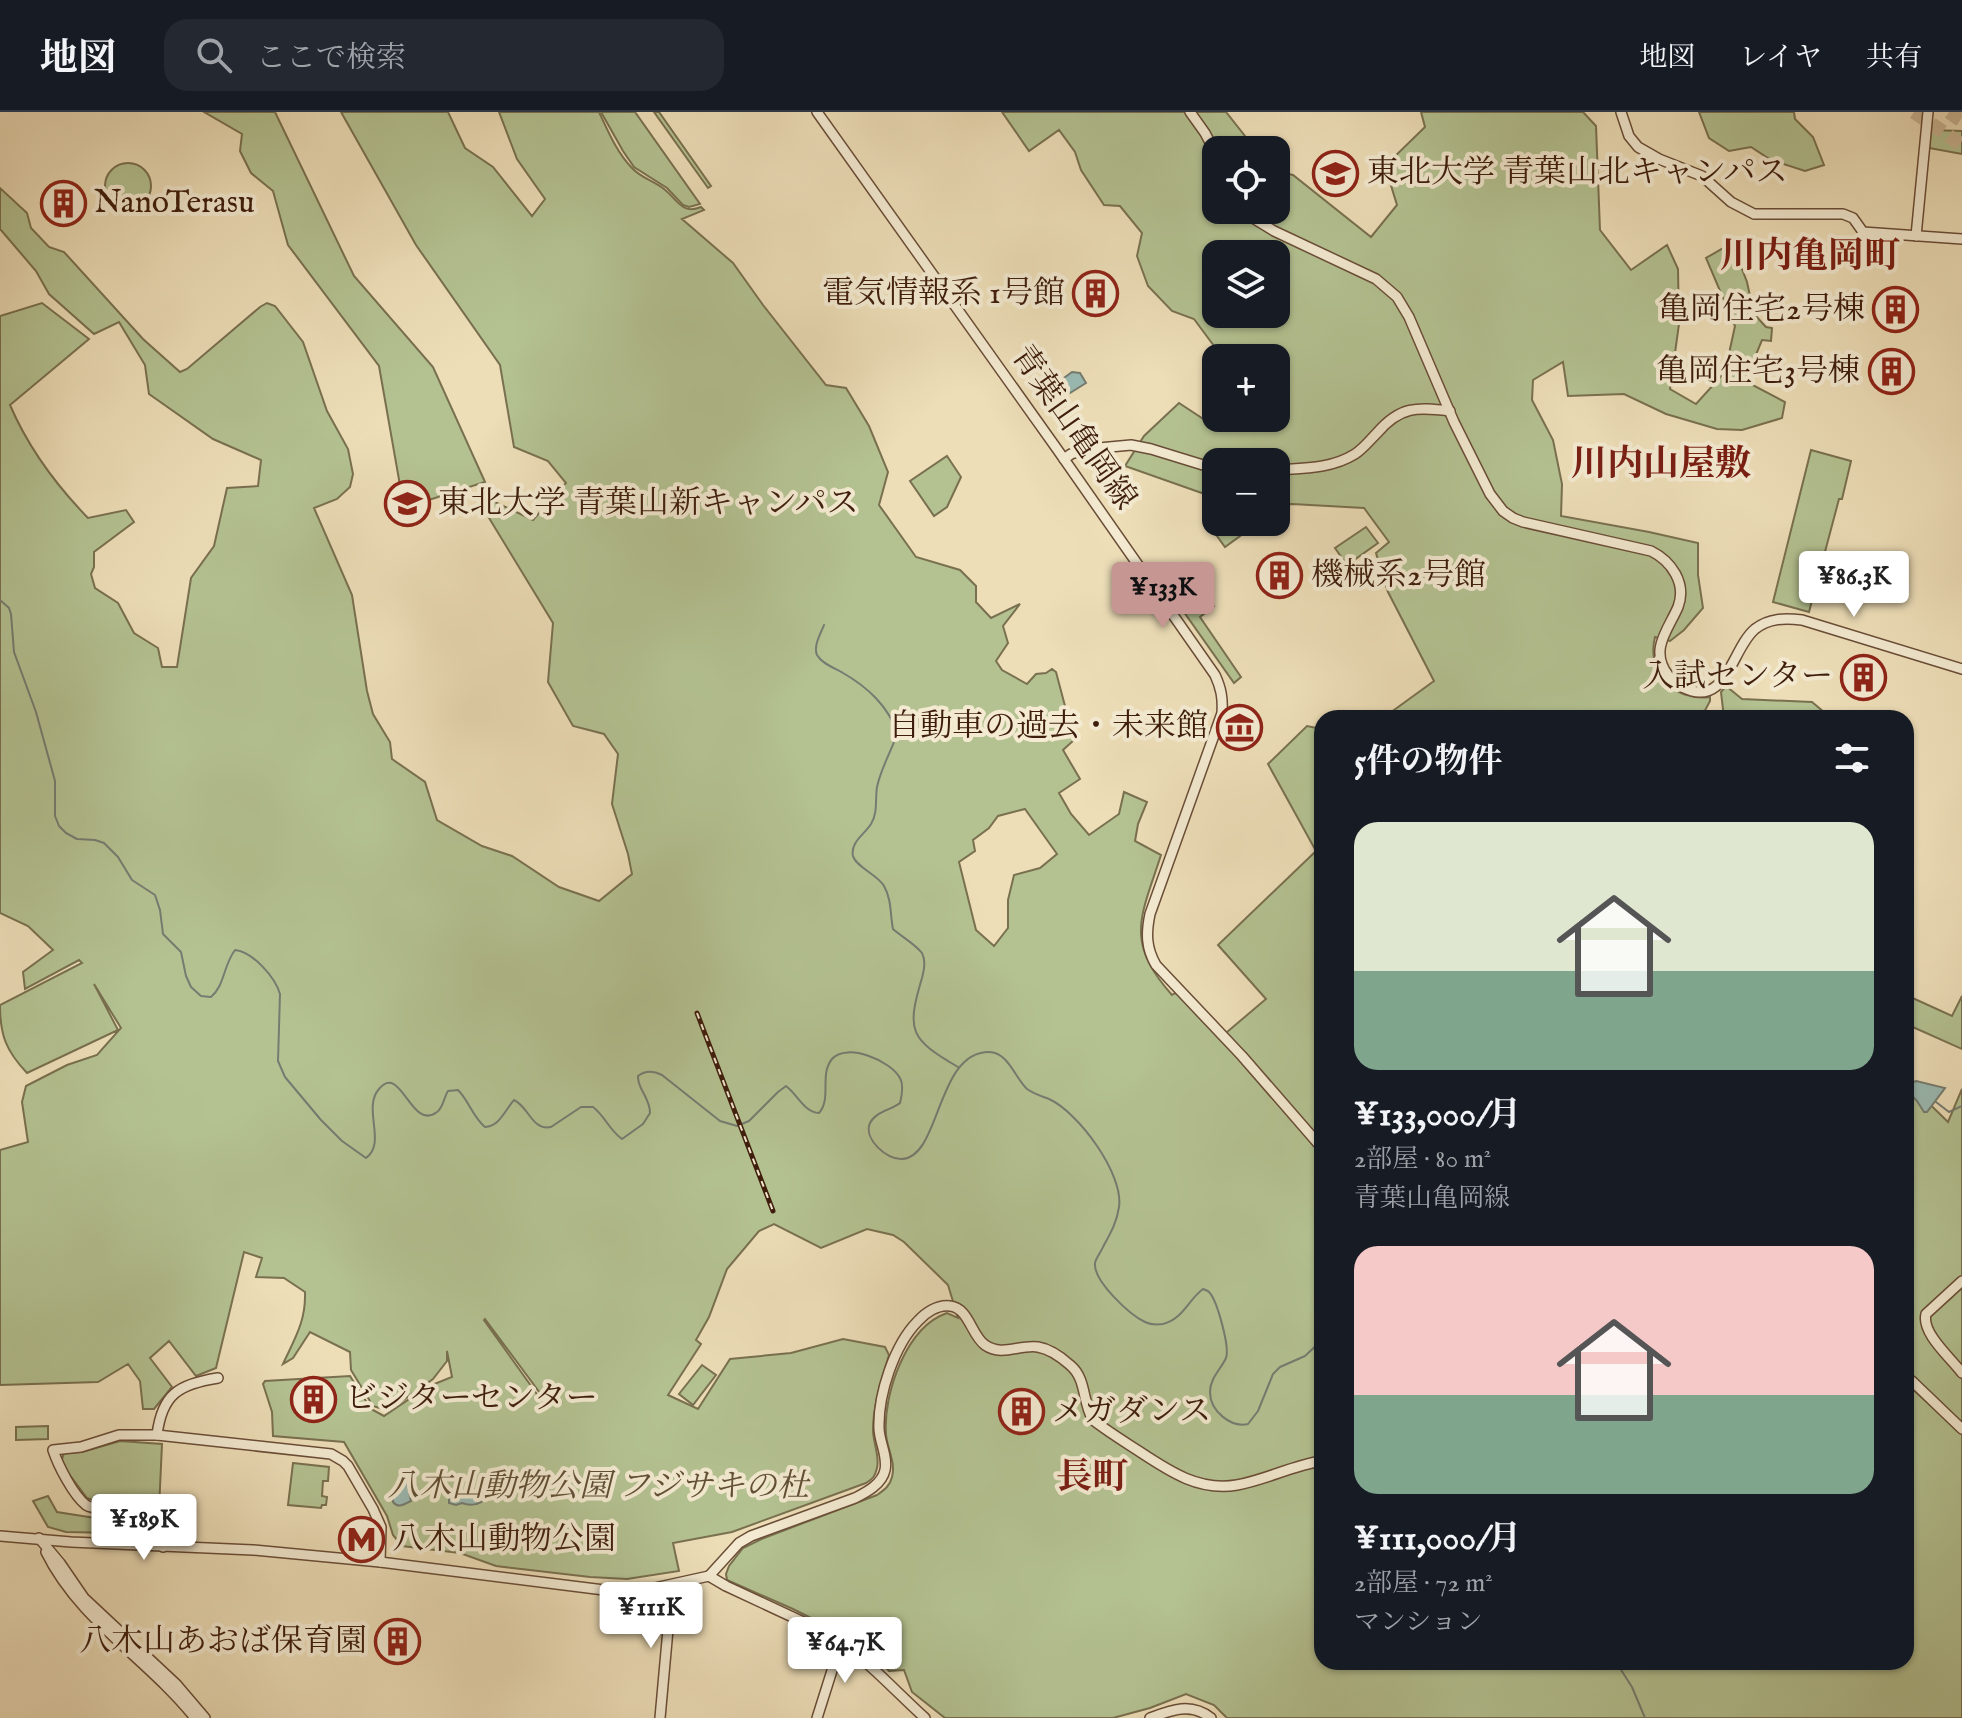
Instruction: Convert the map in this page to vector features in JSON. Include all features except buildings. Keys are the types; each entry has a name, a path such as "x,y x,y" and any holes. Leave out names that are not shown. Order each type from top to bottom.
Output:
{"street":[{"name":"青葉山亀岡線","path":"817,112 1215,675 1223,699 1222,713 1150,914 1146,930 1151,956 1166,977 1235,1047 1314,1139"},
{"path":"1190,112 1207,136"},
{"path":"1621,112 1629,136 1647,154 1702,176 1731,202 1754,214 1847,214 1859,223 1863,232 1962,239"},
{"path":"1916,236 1928,112"},
{"path":"1263,224 1376,279 1397,297 1490,494 1508,515 1542,527 1651,551 1672,567 1678,580 1680,601 1662,637 1659,655 1664,669 1676,684 1697,692 1718,685 1747,637 1763,624 1776,619 1802,620 1962,669"},
{"path":"1290,469 1325,467 1356,454 1386,422 1403,411 1414,408 1450,411"},
{"path":"1064,459 1088,449 1131,445 1202,465"},
{"path":"1962,1281 1924,1319 1932,1337 1962,1373"},
{"path":"0,1536 245,1549 380,1562 604,1590 650,1589 709,1576 739,1543 751,1536 855,1498 876,1485 885,1471 879,1429 882,1402 893,1363 910,1330 920,1318 941,1306 958,1309 980,1340 994,1350 1034,1346 1058,1355 1080,1376 1093,1420 1184,1479 1216,1487 1240,1485 1314,1463"},
{"path":"157,1435 162,1411 169,1398 188,1384 218,1378"},
{"path":"1914,1383 1962,1429"},
{"path":"163,1547 164,1525 156,1516 140,1510 86,1505 58,1465 53,1450 81,1447 119,1435 157,1435 325,1452 337,1456 348,1466 378,1520 380,1562"},
{"path":"39,1538 55,1571 78,1603 170,1689 195,1718"},
{"path":"39,1538 84,1598 176,1684 205,1718"},
{"path":"709,1576 829,1634 865,1661 925,1718"},
{"path":"660,1718 672,1585"},
{"path":"817,1718 841,1642"},
{"path":"1150,1718 1186,1708 1200,1711 1211,1718"}],"green space":[{"path":"204,112 275,112 354,276 433,367 485,482 404,508 379,366 288,245 273,191 251,173 240,151 242,134"},
{"name":"八木山動物公園 フジサキの杜","path":"341,112 448,112 465,148 493,167 532,216 545,199 517,159 499,112 599,112 617,149 636,171 664,189 685,208 701,207 704,210 682,219 733,263 826,385 846,388 869,426 888,472 879,505 916,557 960,570 976,586 976,602 991,618 1020,604 1003,626 1008,643 996,661 1002,670 1027,684 1036,674 1052,669 1056,672 1074,740 1063,750 1080,779 1059,793 1071,814 1089,835 1119,814 1124,792 1147,802 1135,841 1161,855 1143,912 1142,943 1147,959 1172,995 1179,995 1220,1038 1266,999 1218,945 1314,853 1314,1670 1914,1670 1914,1390 1962,1434 1962,1718 1227,1718 1214,1705 1186,1694 1113,1718 945,1718 912,1692 904,1670 889,1671 843,1634 727,1580 726,1574 743,1548 877,1495 886,1488 893,1471 886,1434 888,1400 900,1364 920,1332 932,1321 947,1313 958,1318 948,1285 904,1242 893,1235 867,1229 821,1248 774,1224 759,1231 727,1269 709,1317 696,1340 701,1344 668,1395 698,1409 730,1359 791,1353 843,1339 885,1347 889,1355 873,1421 878,1459 872,1479 732,1532 673,1543 679,1571 627,1579 590,1577 496,1566 460,1553 402,1546 393,1535 387,1516 344,1442 273,1436 272,1412 263,1384 265,1381 350,1376 371,1409 384,1416 427,1387 452,1377 447,1351 447,1361 433,1379 388,1411 373,1406 351,1370 350,1352 310,1332 293,1358 283,1364 302,1321 305,1292 284,1278 256,1277 262,1258 244,1252 216,1368 196,1376 169,1341 150,1358 172,1387 154,1409 143,1409 140,1381 128,1364 98,1382 0,1385 0,1150 28,1142 22,1102 26,1086 67,1065 97,1055 121,1028 94,984 118,1030 27,1073 9,1050 1,1025 0,1005 82,963 79,960 25,989 23,972 53,950 28,926 0,913 0,316 42,303 89,339 10,405 44,465 88,518 126,510 134,522 94,552 91,574 95,588 118,603 134,633 158,648 162,667 177,667 191,578 214,546 227,488 258,486 261,460 213,439 149,394 145,365 119,322 94,334 49,294 36,271 0,229 0,188 27,213 31,228 49,247 64,252 143,339 180,372 260,307 267,303 275,306 303,342 327,411 348,449 353,474 350,487 337,499 314,508 352,595 367,691 373,714 390,742 392,759 425,782 437,820 482,846 512,856 559,887 599,901 632,874 612,804 618,754 604,734 573,726 548,682 553,623 486,513 493,501 533,520 566,483 548,461 514,447 500,365 416,245","holes":["1025,809 1057,854 1040,868 1014,875 1008,900 1008,928 994,946 976,930 959,862 975,851 973,840 989,828 998,816","485,1319 540,1393 562,1403 544,1404"]},
{"path":"601,112 635,112 700,204 683,205 667,188 634,167"},
{"path":"654,112 659,112 711,186 708,188"},
{"path":"1002,112 1226,112 1245,136 1202,136 1202,224 1290,224 1290,174 1371,237 1397,205 1385,166 1425,127 1421,112 1583,112 1596,126 1600,230 1631,270 1667,245 1678,269 1679,324 1670,389 1696,404 1725,372 1735,326 1706,258 1732,243 1747,282 1754,314 1766,327 1772,328 1771,341 1762,340 1745,381 1785,402 1782,418 1742,430 1717,429 1666,414 1624,394 1568,396 1563,362 1533,380 1532,400 1553,440 1562,484 1561,516 1698,543 1698,575 1703,608 1670,641 1655,637 1653,650 1659,673 1674,689 1685,695 1710,697 1705,710 1394,710 1434,681 1388,592 1376,553 1389,542 1364,508 1290,504 1290,448 1202,448 1202,493 1125,466 1144,436 1179,403 1202,418 1202,432 1290,432 1290,344 1213,344 1194,319 1172,311 1148,286 1137,256 1142,233 1120,206 1104,205 1081,170 1075,152 1059,130 1029,151"},
{"path":"1699,112 1794,112 1795,119 1813,137 1824,165 1805,171 1771,160 1751,147 1729,151 1709,138"},
{"path":"1931,130 1962,131 1962,154 1929,148"},
{"path":"128,163 144,170 151,186 144,202 128,209 112,202 105,186 112,170"},
{"path":"1811,450 1851,461 1809,612 1773,602"},
{"path":"947,456 961,477 947,507 934,516 910,481"},
{"path":"1366,527 1378,543 1347,565 1335,548"},
{"path":"1217,536 1240,536 1225,547"},
{"path":"1201,589 1214,606 1200,617 1241,677 1234,683 1179,605"},
{"path":"1726,686 1742,699 1812,702 1822,710 1723,710 1721,692"},
{"path":"1307,726 1314,727 1314,847 1268,764"},
{"path":"1962,996 1962,1049 1914,1028 1914,999 1952,1016"},
{"path":"1914,1089 1948,1122 1962,1089 1962,1423 1914,1380"},
{"path":"702,1365 716,1375 693,1405 679,1394"},
{"path":"48,1426 48,1439 16,1440 16,1427"},
{"path":"120,1441 162,1444 159,1509 135,1501 100,1503 87,1498 63,1466 64,1453 82,1452"},
{"path":"293,1463 329,1467 328,1481 323,1481 322,1496 327,1497 326,1505 321,1508 288,1505"},
{"path":"48,1496 57,1512 115,1521 115,1533 66,1532 48,1527 33,1501"}],"water":[{"path":"1072,372 1080,373 1086,383 1070,393 1067,390 1059,395 1053,386"},
{"path":"1914,1082 1945,1088 1927,1112 1914,1098"},
{"path":"410,1476 416,1485 408,1487 411,1501 397,1505 393,1498"},
{"path":"466,1488 485,1499 474,1504 449,1503 449,1498 460,1496"}],"waterway":[{"path":"0,600 11,614 14,652 36,712 55,781 55,816 59,826 77,839 104,843 118,857 132,880 155,895 163,934 181,952 186,976 191,987 201,996 211,997 216,992 235,950 249,955 262,966 280,994 278,1061 285,1077 321,1120 342,1141 366,1158 374,1144 374,1097 387,1083 394,1084 420,1113 428,1116 439,1110 448,1091 458,1090 485,1127 498,1121 514,1100 535,1122 545,1127 551,1127 581,1107 593,1107 622,1139 643,1124 650,1113 638,1081 638,1076 644,1073 662,1075 720,1121 737,1126 749,1121 786,1086 805,1106 819,1113 825,1100 828,1065 839,1054 848,1052 878,1060 888,1065 900,1078 900,1103 876,1116 869,1129 873,1142 883,1152 902,1159 915,1154 925,1141 948,1085 959,1068 972,1057 996,1053 1027,1089 1061,1106 1073,1117 1107,1162 1119,1193 1119,1207 1113,1228 1095,1263 1106,1288 1138,1318 1156,1325 1176,1318 1203,1289 1212,1297 1222,1324 1227,1352 1210,1392 1214,1406 1223,1417 1241,1425 1248,1424 1258,1411 1273,1374 1314,1348"},
{"path":"824,625 817,644 819,658 876,698 889,715 897,734 879,780 873,820 856,842 853,856 887,891 893,929 922,953 923,972 914,1010 916,1032 930,1049 958,1067"},
{"path":"1936,1102 1949,1112 1962,1106"},
{"path":"1621,1670 1645,1718"}],"tunnel":[{"path":"1914,112 1962,145"},
{"path":"1949,112 1962,121"}],"railway":[{"path":"697,1013 773,1211"}],"place":[{"name":"東北大学 青葉山北キャンパス","path":"1336,173"},
{"name":"NanoTerasu","path":"63,203"},
{"name":"電気情報系 1号館","path":"1096,294"},
{"name":"亀岡住宅2号棟","path":"1896,310"},
{"name":"亀岡住宅3号棟","path":"1891,372"},
{"name":"東北大学 青葉山新キャンパス","path":"407,504"},
{"name":"機械系2号館","path":"1280,576"},
{"name":"入試センター","path":"1864,677"},
{"name":"自動車の過去・未来館","path":"1239,727"},
{"name":"ビジターセンター","path":"314,1399"},
{"name":"メガダンス","path":"1021,1412"},
{"name":"八木山動物公園","path":"361,1540"},
{"name":"八木山あおば保育園","path":"398,1642"}],"district":[{"name":"川内亀岡町","path":"1810,257"},
{"name":"川内山屋敷","path":"1661,465"},
{"name":"長町","path":"1092,1478"}]}
